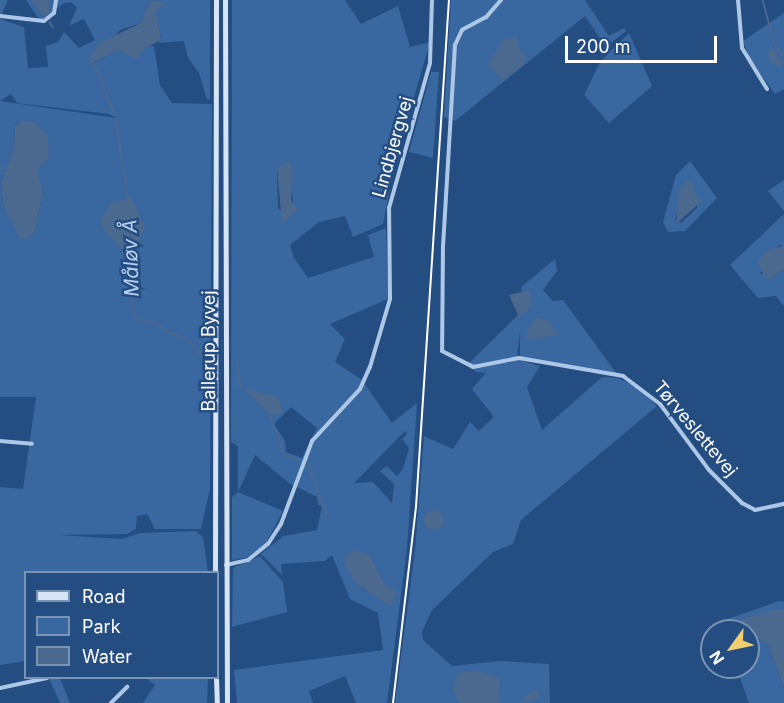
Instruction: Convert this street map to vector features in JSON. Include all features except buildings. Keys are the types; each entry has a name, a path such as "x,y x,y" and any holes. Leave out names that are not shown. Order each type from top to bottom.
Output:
{"main road":[{"name":"Ballerup Byvej","path":"215,571 216,0"},
{"name":"Ballerup Byvej","path":"225,0 227,703"},
{"path":"216,679 217,703"}],"street":[{"path":"0,16 44,21 54,13 56,0"},
{"name":"Lindbjergvej","path":"225,565 248,560 268,544 281,524 312,441 353,397 367,374 390,299 389,208 430,63 432,0"},
{"name":"Tørveslettevej","path":"501,0 486,17 462,30 455,45 443,234 442,351 473,367 519,358 623,376 660,404 709,470 742,503 755,510 784,504"},
{"path":"738,0 742,48 767,89"},
{"path":"0,441 32,444"},
{"path":"0,688 42,679"},
{"path":"111,703 127,687"}],"green space":[{"path":"0,0 8,0 0,19"},
{"path":"26,0 31,0 42,15 49,12 49,0 210,0 210,99 207,100 199,73 188,58 184,41 158,43 161,40 156,11 149,2 141,23 120,30 92,64 117,50 154,46 160,85 172,103 212,104 210,489 201,529 155,529 147,514 137,516 136,529 127,534 58,535 122,539 140,533 196,531 203,537 208,571 24,571 24,661 0,665 0,487 23,489 36,397 0,397 0,19 24,27 28,68 48,67 46,46 58,42 64,32 79,48 95,40 84,19 69,26 77,8 71,2 64,3 43,19 39,19","holes":["11,94 17,103 109,114 116,118 0,101","21,120 43,191 35,232 15,226 3,204 1,183 14,147 15,125"]},
{"path":"232,0 345,0 361,24 398,6 410,47 430,42 394,167 383,224 353,237 345,216 319,222 290,245 294,258 308,278 374,257 368,235 386,228 388,299 330,324 345,339 335,362 362,380 392,423 417,403 407,549 387,703 356,703 345,676 309,691 313,703 237,703 234,670 383,650 378,613 350,599 332,555 325,561 281,564 282,575 261,554 283,536 317,530 322,506 318,505 317,497 289,483 255,455 238,492 238,446 231,442","holes":["277,168 291,184 294,214 287,216 278,208","291,407 317,428 302,458 286,452 285,441 274,424","405,431 407,434 402,439 409,448 403,469 397,476 387,466 380,471 394,484 392,503 373,482 354,483","370,555 385,585 366,591 358,585"]},
{"path":"451,0 585,0 609,36 624,28 626,31 606,47 585,16 455,121 444,117"},
{"path":"784,13 784,89 775,94 749,58 743,41"},
{"path":"629,33 652,86 609,123 584,95 600,62"},
{"path":"431,72 439,72 433,158 409,152"},
{"path":"690,161 717,198 685,231 668,232 663,222 676,175","holes":["697,198 697,208 681,223 675,220 680,201"]},
{"path":"784,180 784,211 768,191"},
{"path":"784,214 784,245 779,245 760,273 772,279 784,269 784,306 776,296 758,298 730,265"},
{"path":"555,259 557,271 543,290 553,301 563,300 617,374 520,357 520,332 517,357 507,358 507,363 519,360 540,366 527,387 542,430 602,377 618,378 639,388 657,406 521,520 513,544 493,552 432,610 422,632 423,640 452,666 500,661 549,664 550,703 395,703 415,550 424,436 453,449 470,422 479,431 494,417 472,389 486,373 476,372 468,364 518,315 530,291 522,292 521,287"},
{"path":"238,492 283,511 266,543 248,557 232,560 232,497"},
{"path":"260,556 283,582 287,612 232,627 233,568"},
{"path":"779,601 784,602 784,610 744,619 728,619"},
{"path":"760,639 768,645 784,688 784,703 749,703 740,679 760,679"},
{"path":"49,679 60,679 70,703 60,703"},
{"path":"147,679 208,679 207,703 143,703 155,685"}],"water":[{"path":"31,0 49,0 49,13 42,15"},
{"path":"158,1 165,4 156,11 161,40 142,50 138,59 117,50 91,64 88,59 99,43 141,23 149,2"},
{"path":"516,34 518,48 526,56 524,64 503,80 488,65 504,38 511,40"},
{"path":"774,49 783,63 780,67 770,62 768,51"},
{"path":"21,120 35,123 48,136 49,156 37,170 43,191 35,232 27,239 20,238 3,204 1,183 14,147 15,126"},
{"path":"289,160 293,170 291,200 298,210 282,223 277,168"},
{"path":"691,179 697,198 703,200 676,224 679,188"},
{"path":"131,197 145,227 139,241 129,249 122,249 102,228 101,219 111,204"},
{"path":"784,245 784,269 772,279 764,277 758,263 760,258 767,251"},
{"path":"529,290 532,305 523,316 518,315 509,295"},
{"path":"536,317 549,321 558,335 526,340 527,331"},
{"path":"242,387 279,398 283,413 270,415"},
{"path":"434,510 441,513 444,520 441,527 434,530 427,527 424,520 427,513"},
{"path":"354,550 370,555 385,585 397,591 391,607 358,585 347,570 345,556"},
{"path":"776,609 784,610 784,688 768,645 760,639 760,619 742,619"},
{"path":"475,670 499,678 500,703 460,703 453,690 457,674"},
{"path":"536,689 540,694 538,699 525,703 523,698"}],"waterway":[{"path":"763,0 775,45 784,56"},
{"name":"Måløv Å","path":"50,22 53,27"},
{"name":"Måløv Å","path":"94,63 114,112"},
{"name":"Måløv Å","path":"116,119 128,198"},
{"path":"0,168 7,168"},
{"name":"Måløv Å","path":"129,248 135,281 132,306 137,319 155,322 170,333 187,339 203,357"},
{"name":"Måløv Å","path":"238,365 241,389"},
{"name":"Måløv Å","path":"270,414 285,455 297,459"},
{"name":"Måløv Å","path":"308,463 327,516"},
{"path":"61,696 64,703"}],"tram line":[{"path":"393,703 416,507 449,0"}]}
